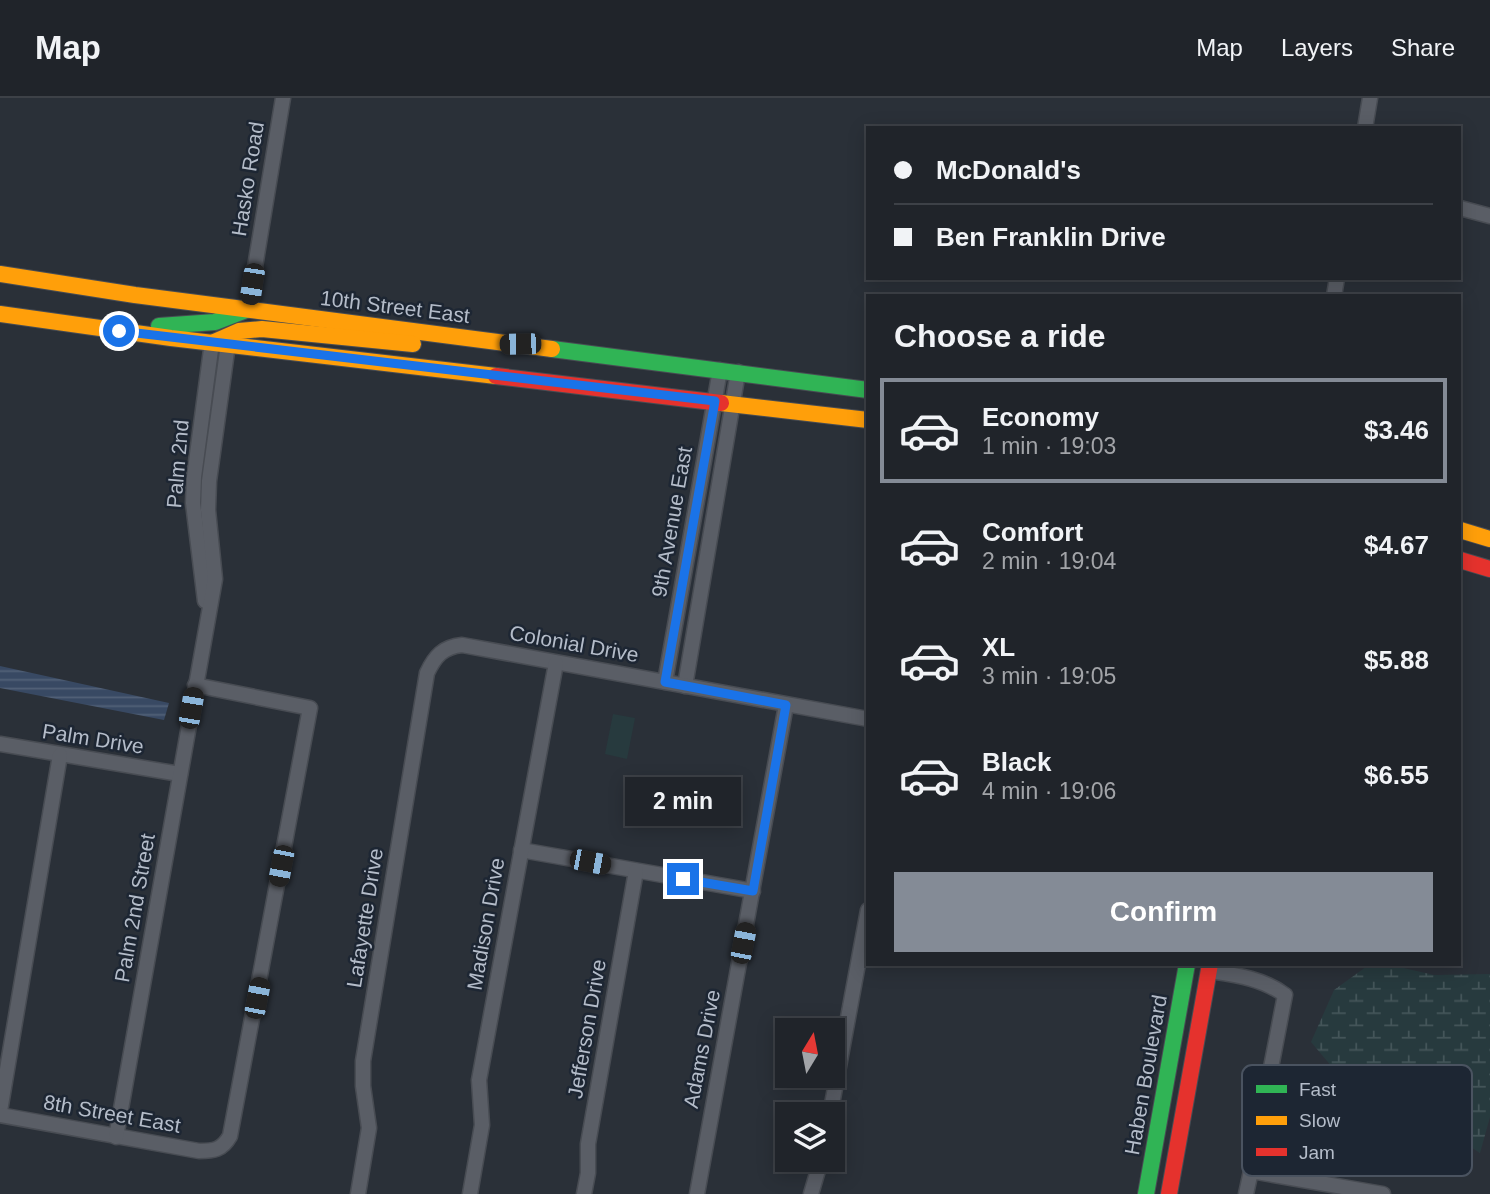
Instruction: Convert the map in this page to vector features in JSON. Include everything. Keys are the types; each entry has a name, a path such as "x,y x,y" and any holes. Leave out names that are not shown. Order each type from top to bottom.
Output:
{"main road":[{"name":"10th Street East","path":"0,274 135,295 866,390"},
{"path":"94,328 210,324 234,318 248,309"},
{"path":"0,314 94,328 866,420"},
{"path":"220,343 239,331 262,329 430,346 520,344"},
{"path":"1461,530 1490,539"},
{"path":"1461,561 1490,569"},
{"name":"Haben Boulevard","path":"1146,1194 1187,966"},
{"name":"Haben Boulevard","path":"1169,1194 1209,967"}],"street":[{"name":"Hasko Road","path":"248,309 283,98"},
{"path":"1365,126 1370,98"},
{"path":"1461,208 1490,216"},
{"name":"Palm 2nd","path":"195,685 206,630 204,584 193,503 220,343"},
{"name":"9th Avenue East","path":"665,682 720,370"},
{"name":"9th Avenue East","path":"685,686 738,372"},
{"name":"Colonial Drive","path":"440,653 449,647 462,645 866,719"},
{"name":"Lafayette Drive","path":"358,1194 369,1128 363,1086 363,1061 427,673 440,653"},
{"name":"Madison Drive","path":"470,1194 482,1125 479,1080 556,663"},
{"name":"8th Street East","path":"0,1113 116,1137 199,1150 216,1150 224,1146 233,1129 310,708 195,685"},
{"name":"Palm 2nd Street","path":"116,1137 195,685"},
{"name":"Adams Drive","path":"697,1194 786,705"},
{"name":"Palm Drive","path":"0,744 180,774"},
{"path":"0,1113 60,755"},
{"path":"521,850 753,891"},
{"name":"Jefferson Drive","path":"584,1194 588,1144 636,871"},
{"path":"832,1102 866,921"},
{"path":"1209,967 1272,985 1285,995 1271,1065"},
{"path":"811,1194 817,1172"},
{"path":"1246,1194 1250,1176"},
{"path":"1280,1176 1383,1194"}],"green space":[{"path":"613,714 635,718 627,759 605,754"},
{"path":"1367,966 1395,966 1434,975 1490,974 1490,1117 1480,1153 1472,1148 1472,1065 1330,1065 1311,1042 1334,990"}],"water":[{"path":"0,666 169,703 164,720 0,688"}],"traffic: fast":[{"path":"159,326 215,322 246,310"},
{"path":"552,349 866,390"},
{"path":"1146,1194 1187,966"}],"traffic: slow":[{"path":"0,274 135,295 552,349"},
{"path":"0,314 171,338 496,376"},
{"path":"214,342 239,331 262,329 413,344"},
{"path":"721,403 866,420"},
{"path":"1461,530 1490,539"}],"traffic: jam":[{"path":"496,376 721,403"},
{"path":"1461,560 1490,569"},
{"path":"1169,1194 1210,966"}],"route":[{"path":"119,331 715,401 665,682 786,705 753,891 683,879"}]}
